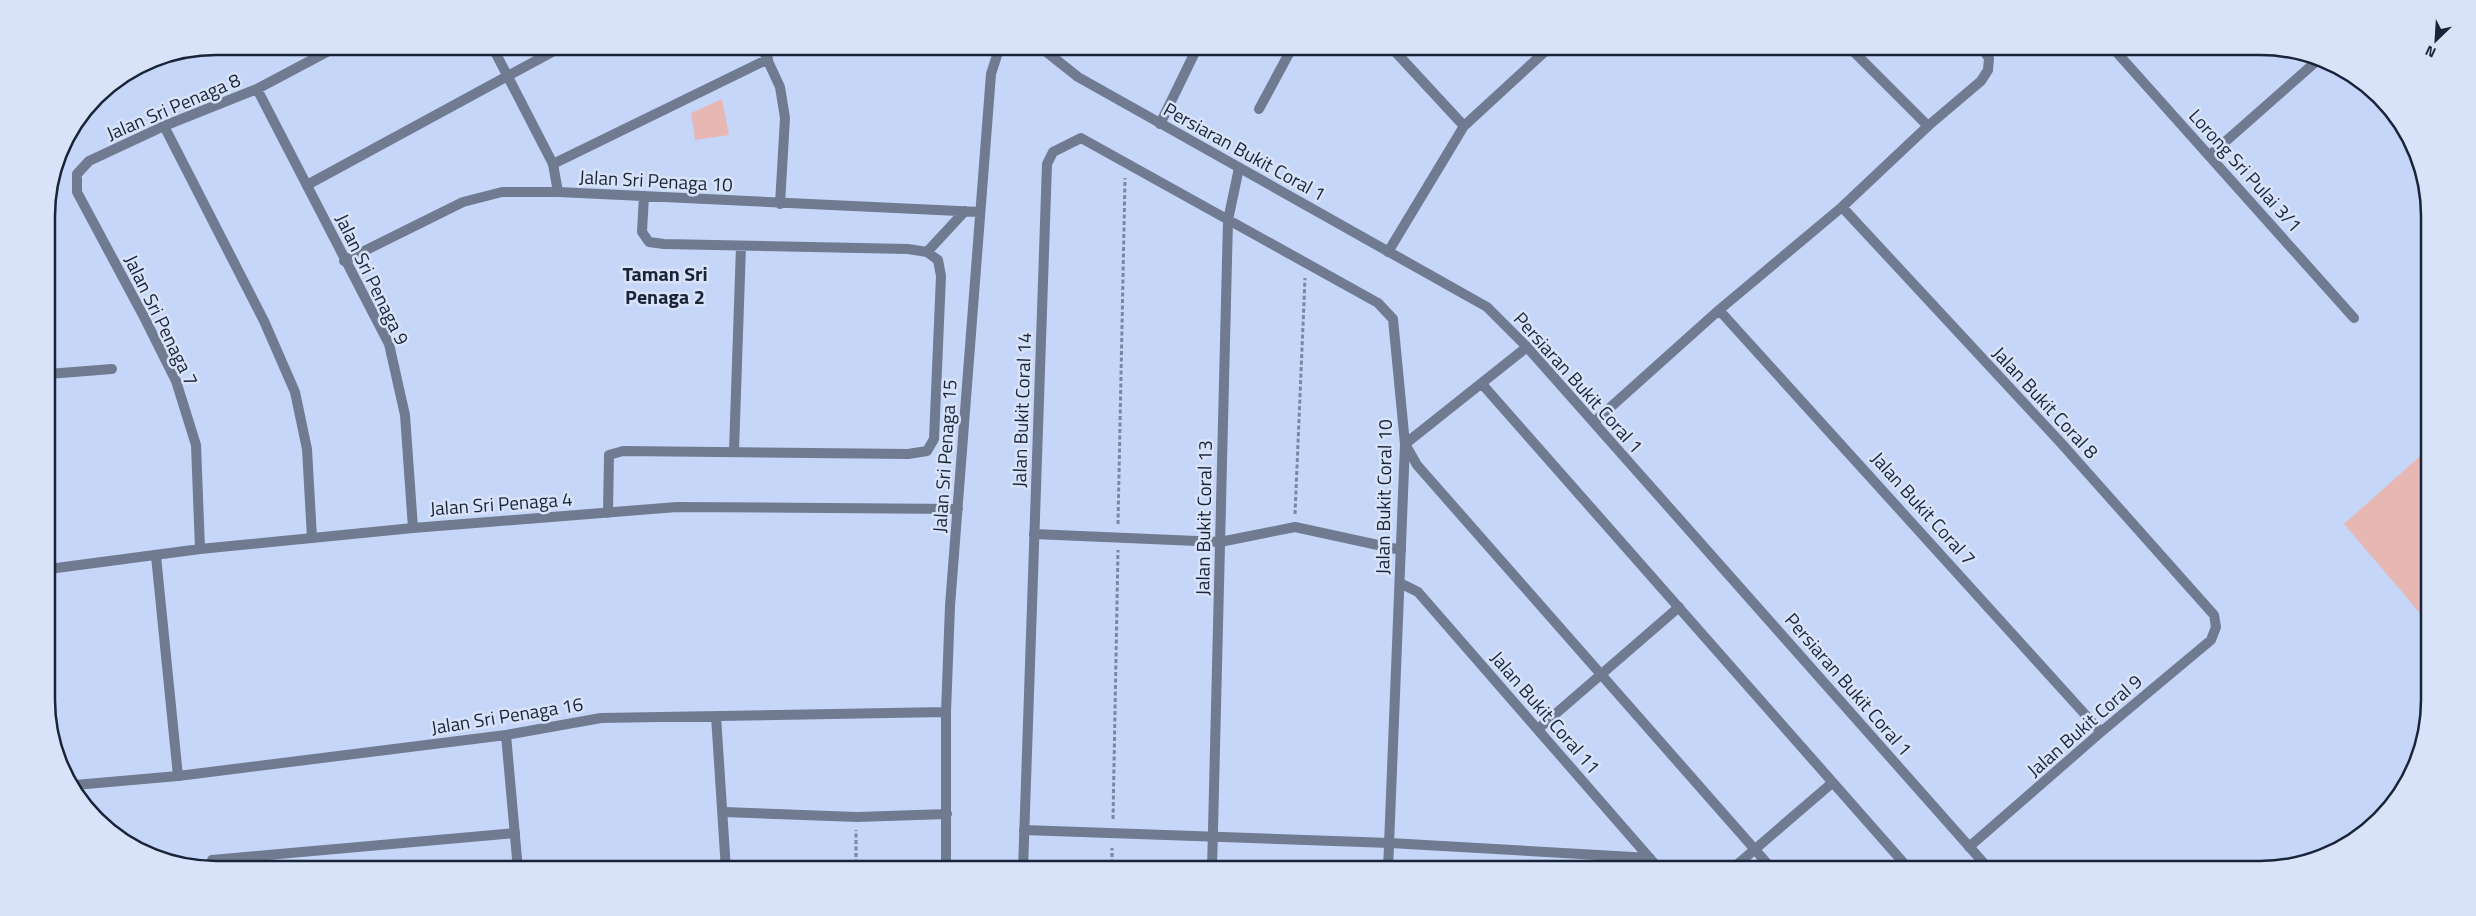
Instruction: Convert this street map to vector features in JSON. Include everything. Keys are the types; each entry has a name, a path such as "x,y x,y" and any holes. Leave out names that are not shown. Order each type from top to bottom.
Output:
{"street":[{"name":"Jalan Sri Penaga 8","path":"77,174 89,161 164,126 257,89 321,55"},
{"path":"497,55 553,164 558,192"},
{"path":"307,185 545,55"},
{"path":"766,55 780,87 785,118 780,204"},
{"name":"Jalan Sri Penaga 15","path":"946,861 946,712 950,606 980,212 992,74 997,55"},
{"name":"Persiaran Bukit Coral 1","path":"1050,55 1078,77 1487,308 1527,347 1982,861"},
{"path":"1160,124 1194,55"},
{"path":"1259,109 1289,55"},
{"path":"1398,55 1464,126"},
{"path":"1388,252 1464,126 1541,55"},
{"path":"1857,55 1928,126"},
{"path":"1594,422 1719,310 1842,207 1928,126 1981,81 1988,70 1989,58 1987,55"},
{"name":"Lorong Sri Pulai 3/1","path":"2119,55 2354,318"},
{"path":"553,164 768,59"},
{"path":"2209,156 2313,64"},
{"name":"Jalan Sri Penaga 9","path":"257,89 344,261 389,344 404,415 413,528"},
{"path":"164,126 264,320 295,392 307,449 312,538"},
{"name":"Jalan Bukit Coral 14","path":"1022,861 1048,164 1053,152 1081,138 1228,220"},
{"name":"Jalan Bukit Coral 13","path":"1212,861 1228,220 1239,168"},
{"name":"Jalan Sri Penaga 7","path":"77,174 77,192 176,381 196,445 200,549"},
{"name":"Jalan Sri Penaga 10","path":"344,261 463,202 502,192 558,192 980,212"},
{"path":"608,513 609,455 623,451 908,454 926,451 934,439 941,276 938,260 927,252 649,242 642,232 644,196"},
{"name":"Jalan Bukit Coral 8","path":"1842,207 2061,443 2208,608 2214,615 2216,627"},
{"path":"927,252 965,211"},
{"name":"Jalan Bukit Coral 10","path":"1228,220 1378,303 1392,319 1405,444 1389,861"},
{"path":"734,451 741,246"},
{"name":"Jalan Bukit Coral 7","path":"1719,310 2101,732"},
{"path":"1527,347 1405,444 1417,465 1764,861"},
{"path":"55,373 112,369"},
{"path":"1482,384 1901,861"},
{"name":"Jalan Sri Penaga 4","path":"55,568 200,549 413,528 677,508 958,509"},
{"path":"1034,534 1220,542 1295,527 1401,550"},
{"path":"156,556 178,776"},
{"name":"Jalan Bukit Coral 11","path":"1400,583 1418,592 1652,861"},
{"path":"1538,730 1679,607"},
{"name":"Jalan Bukit Coral 9","path":"1970,847 2101,732 2211,640 2216,627"},
{"name":"Jalan Sri Penaga 16","path":"79,784 178,776 506,736 601,718 946,712"},
{"path":"716,716 724,812 726,861"},
{"path":"506,736 517,861"},
{"path":"1742,861 1832,782"},
{"path":"724,812 856,817 947,814"},
{"path":"1024,830 1390,843 1650,858"},
{"path":"212,860 515,833"}],"path":[{"path":"1112,861 1125,162"},
{"path":"1295,527 1305,262"},
{"path":"856,817 856,861"}],"shaded area":[{"path":"722,99 729,135 695,140 691,113"},
{"path":"2421,455 2421,614 2344,524"}],"district":[{"name":"Taman Sri Penaga 2","path":"665,284"}]}
